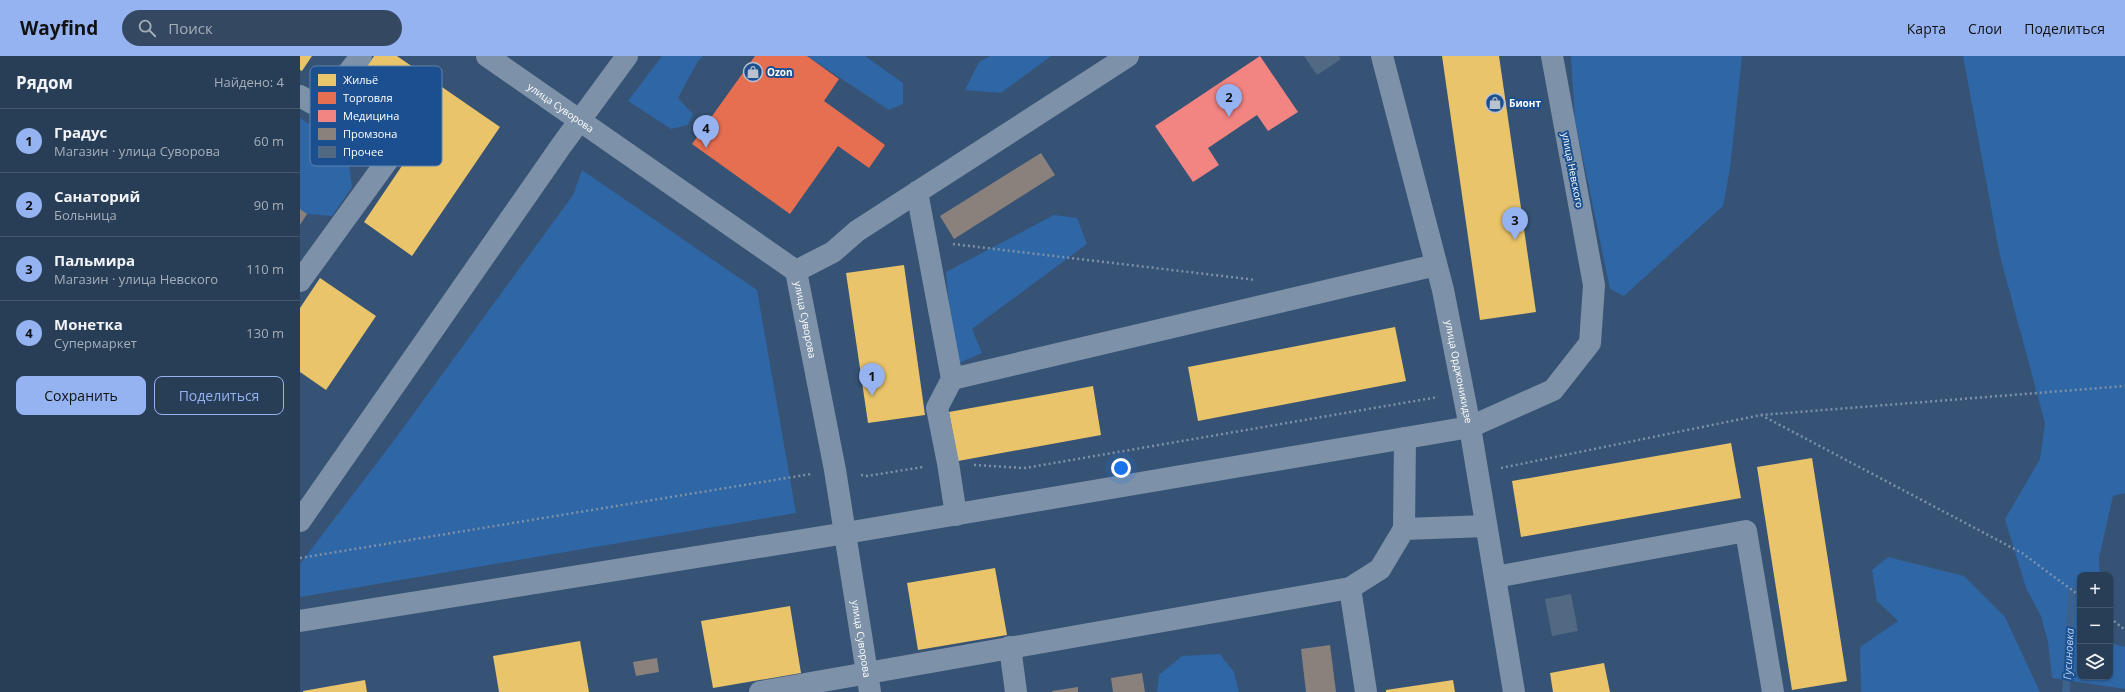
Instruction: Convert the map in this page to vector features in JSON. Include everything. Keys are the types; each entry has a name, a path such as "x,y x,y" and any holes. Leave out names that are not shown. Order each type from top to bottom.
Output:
{"street":[{"path":"354,66 361,56"},
{"name":"улица Суворова","path":"487,56 796,271 835,470 846,533 868,683"},
{"path":"300,521 627,56"},
{"path":"796,271 833,252 857,231 1128,56"},
{"name":"улица Орджоникидзе","path":"1382,56 1436,265 1463,393 1514,692"},
{"name":"улица Невского","path":"300,621 846,533 1470,427 1553,390 1590,343 1594,285 1552,56"},
{"path":"300,96 310,101"},
{"path":"300,281 384,166"},
{"path":"917,192 952,379 937,408 956,514"},
{"path":"952,379 1436,265"},
{"path":"760,692 868,683 1010,647 1350,588 1380,569 1404,529 1405,438"},
{"path":"1404,529 1486,526"},
{"path":"1495,577 1746,531 1773,692"},
{"path":"1350,588 1366,692"},
{"path":"1010,647 1016,692"}],"path":[{"path":"927,241 1260,281"},
{"path":"1477,473 1761,415 2125,386"},
{"path":"300,558 835,470 867,476 948,463 1025,468 1463,393"},
{"path":"1761,415 2022,554 2077,594"},
{"path":"2113,620 2124,629"}],"shaded area":[{"path":"662,56 703,56 698,61 678,98 693,114 688,125 671,129 628,101"},
{"path":"807,56 865,56 903,83 903,104 889,110"},
{"path":"990,56 1051,56 1001,93 965,90 979,62"},
{"path":"1571,56 1742,56 1730,169 1723,206 1624,296 1610,289 1575,120"},
{"path":"1963,56 2125,56 2125,493 2113,496 2099,558 2100,572 2077,572 2077,680 2113,680 2113,644 2125,647 2125,689 2052,678 2048,642 2041,616 2026,588 2005,519 2040,459 2045,423 2000,256"},
{"path":"300,118 310,124 310,166 349,166 352,187 332,216 307,214 300,209"},
{"path":"582,170 757,290 796,513 300,597 300,564 395,439 573,195"},
{"path":"1054,215 1077,218 1087,244 972,329 982,353 954,365 946,272"},
{"path":"1888,557 1964,576 2005,617 2040,692 1861,692 1860,647 1898,621 1877,601 1872,570"},
{"path":"1220,654 1234,672 1239,692 1157,692 1159,675 1182,656"}],"building: Жильё":[{"path":"300,56 312,56 302,71 300,70"},
{"path":"374,56 397,56 412,66 367,66"},
{"path":"1442,56 1499,56 1536,312 1480,320"},
{"path":"442,87 500,127 412,256 364,222 402,166 442,166"},
{"path":"904,265 925,415 868,423 846,273"},
{"path":"320,278 376,316 326,390 300,372 300,308"},
{"path":"1395,327 1406,381 1198,421 1188,367"},
{"path":"1093,386 1101,435 958,461 949,412"},
{"path":"1731,443 1741,498 1521,537 1512,481"},
{"path":"1812,458 1847,681 1792,690 1757,467"},
{"path":"995,568 1007,635 918,650 907,583"},
{"path":"790,606 801,673 713,688 701,621"},
{"path":"580,641 589,692 499,692 493,656"},
{"path":"1604,663 1610,692 1553,692 1550,673"},
{"path":"365,680 367,692 303,692 303,691"},
{"path":"1453,680 1455,692 1386,692 1386,690"}],"building: Торговля":[{"path":"755,56 807,56 839,79 824,101 885,145 869,168 838,146 790,214 692,144"}],"building: Медицина":[{"path":"1260,56 1298,112 1268,131 1257,115 1208,148 1219,165 1193,182 1155,126"}],"building: Промзона":[{"path":"1041,153 1055,175 954,239 940,216"},
{"path":"300,209 307,214 300,225"},
{"path":"1330,645 1336,692 1306,692 1301,649"},
{"path":"657,658 659,672 636,676 633,662"},
{"path":"1142,673 1145,692 1113,692 1111,678"},
{"path":"1078,687 1078,692 1052,692 1052,691"}],"building: Прочее":[{"path":"1304,56 1339,56 1341,59 1317,75"},
{"path":"1571,594 1578,631 1552,636 1545,599"}],"waterway":[{"name":"Гусиновка","path":"2066,692 2072,591"}],"place":[{"name":"Ozon","path":"753,72"},
{"name":"Бионт","path":"1495,103"},
{"name":"Санаторий","path":"1229,117"},
{"name":"Монетка","path":"706,148"},
{"name":"Пальмира","path":"1515,240"},
{"name":"Градус","path":"872,396"}]}
